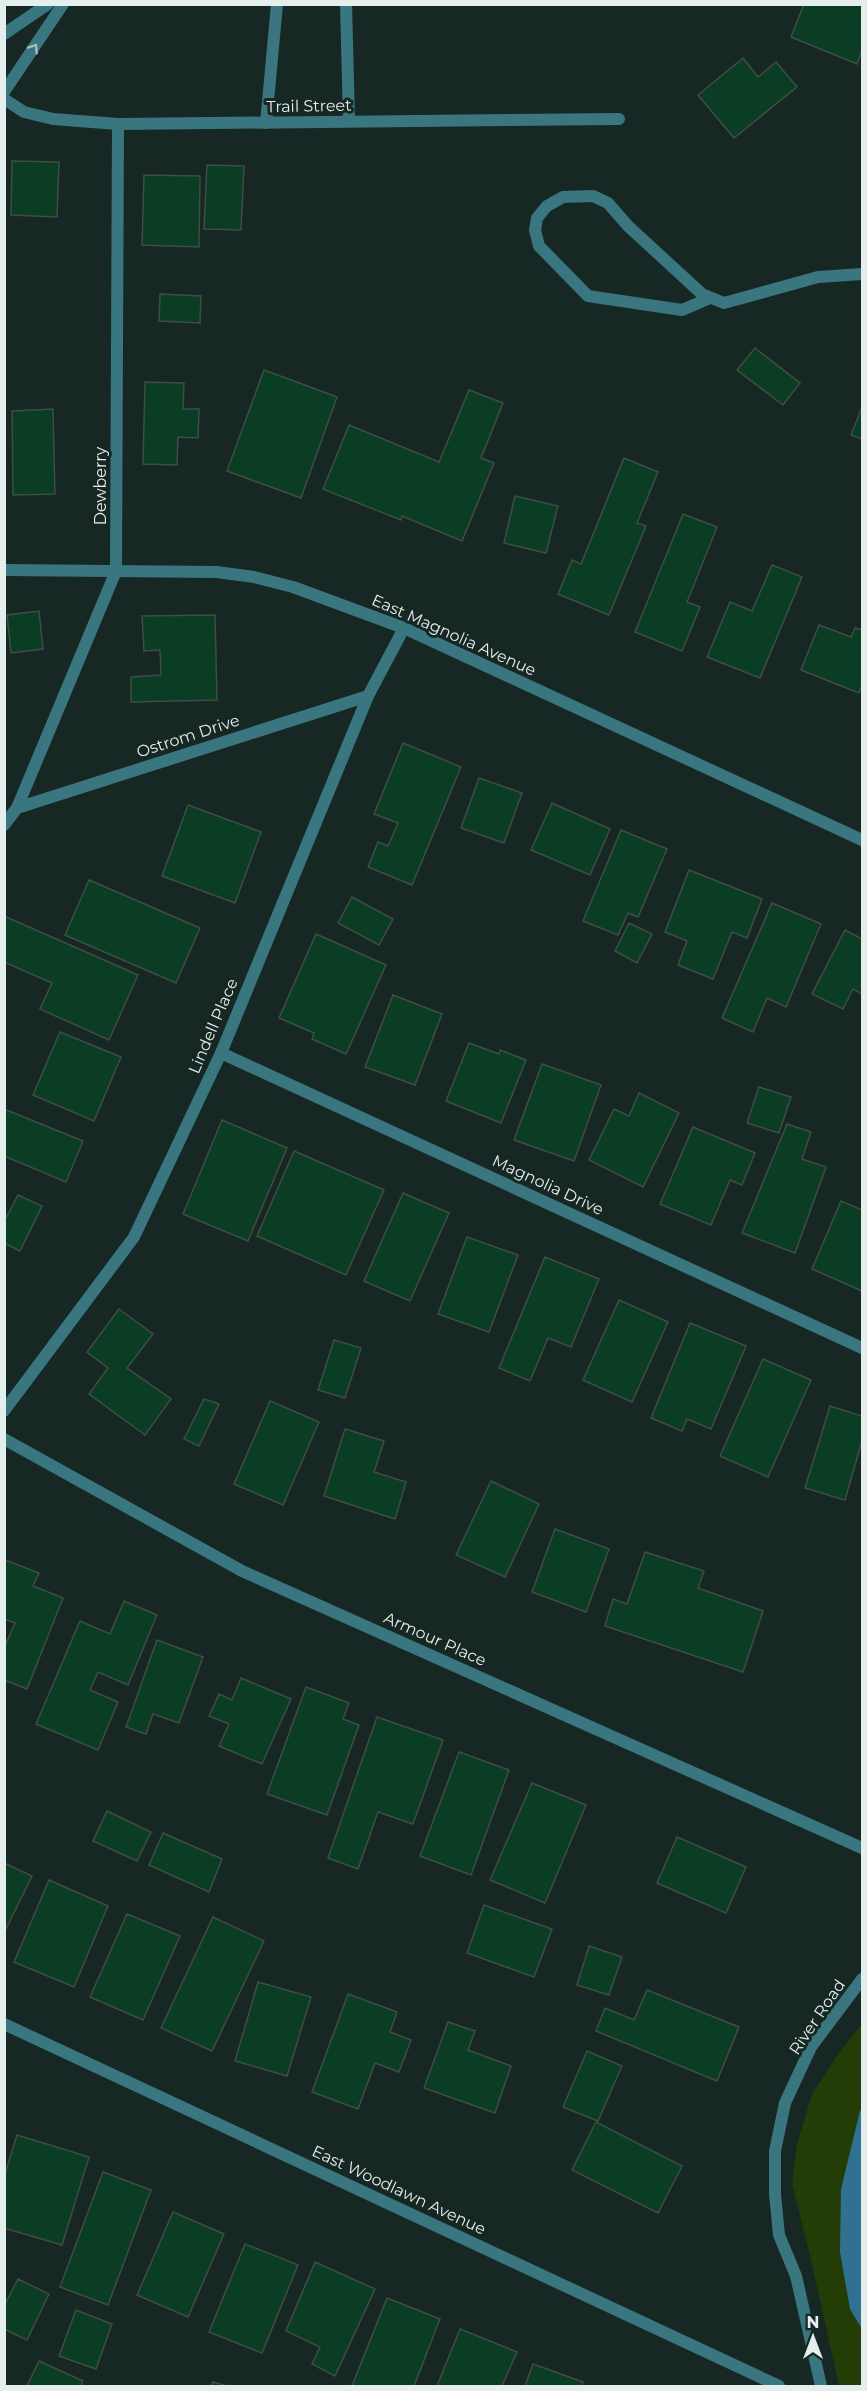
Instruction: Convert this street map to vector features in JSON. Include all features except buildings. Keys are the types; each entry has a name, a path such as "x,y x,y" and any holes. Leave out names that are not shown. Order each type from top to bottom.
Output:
{"street":[{"path":"4,34 48,4"},
{"path":"4,92 63,4"},
{"path":"266,123 277,4"},
{"path":"346,4 349,122"},
{"name":"Trail Street","path":"4,99 24,112 53,119 118,124 619,118"},
{"name":"Dewberry","path":"4,825 17,808 116,571 118,124"},
{"path":"710,298 682,310 588,296 539,246 535,231 537,218 547,206 563,197 592,195 608,202 628,226 702,294 724,303 818,277 862,274"},
{"name":"East Magnolia Avenue","path":"4,570 218,572 254,577 292,587 404,628 862,840"},
{"name":"Lindell Place","path":"4,1411 134,1237 220,1053 368,696 404,628"},
{"name":"Ostrom Drive","path":"17,808 368,696"},
{"name":"Magnolia Drive","path":"220,1053 862,1348"},
{"name":"Armour Place","path":"4,1438 242,1571 862,1848"},
{"name":"River Road","path":"821,2386 796,2276 779,2235 775,2194 775,2151 785,2103 812,2047 862,1979"},
{"name":"East Woodlawn Avenue","path":"4,2024 779,2386"}],"green space":[{"path":"862,2024 862,2386 839,2386 792,2184 797,2144 812,2094 838,2054"}],"water":[{"path":"862,2108 862,2329 850,2309 840,2252 841,2189"}]}
